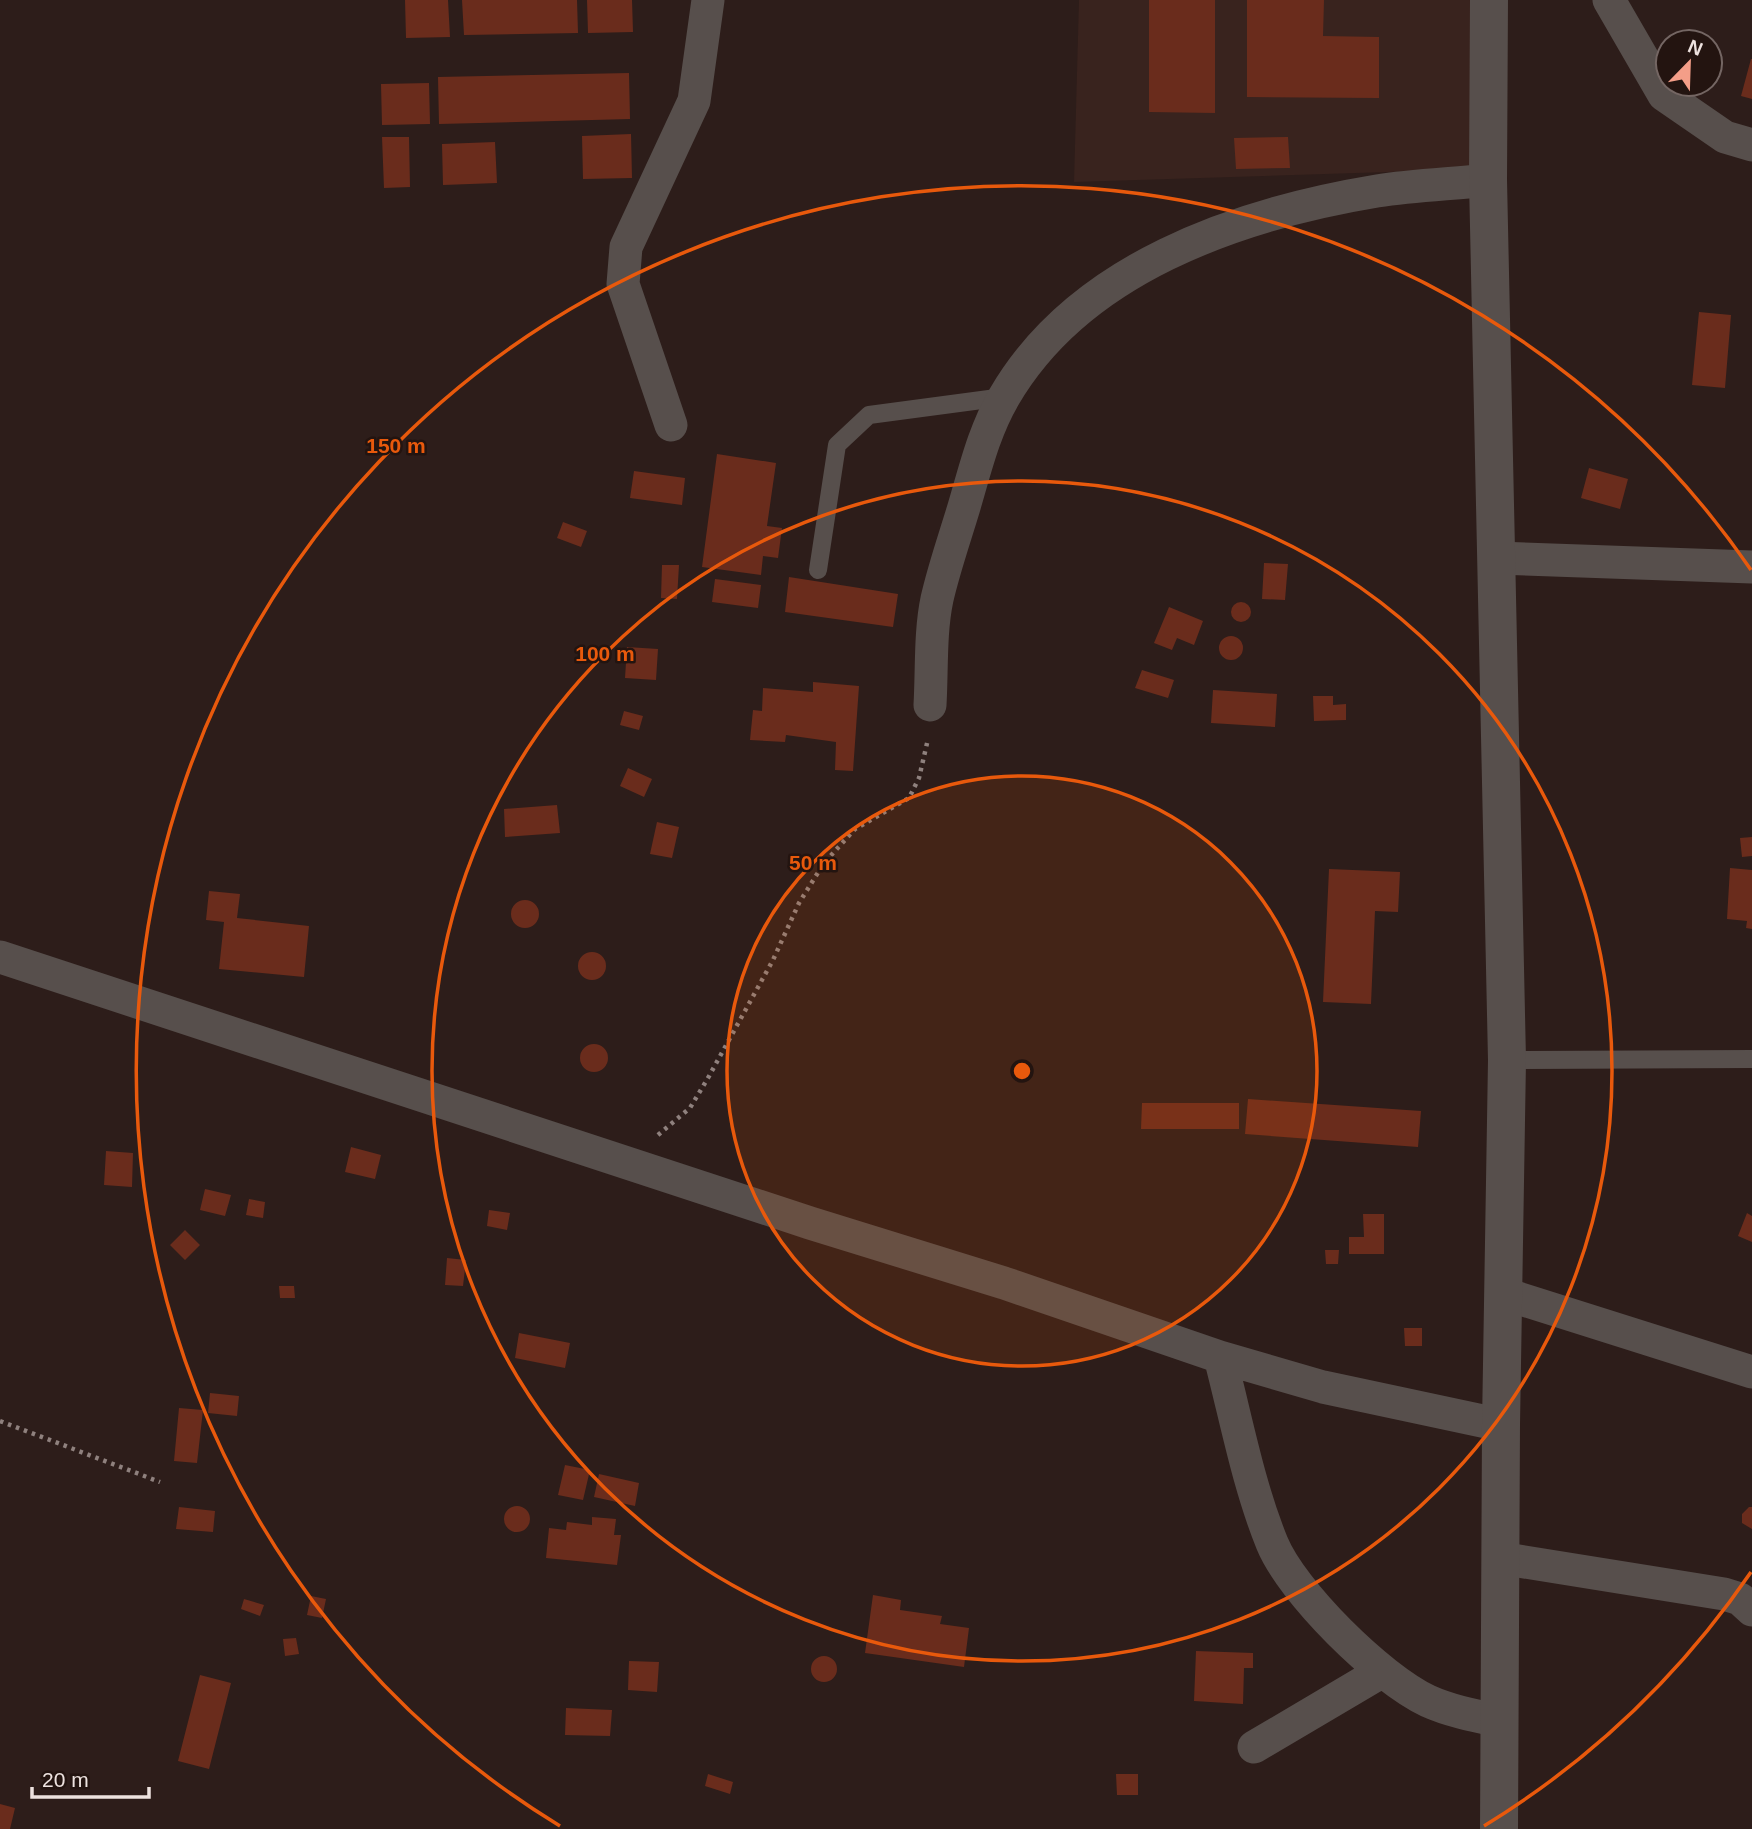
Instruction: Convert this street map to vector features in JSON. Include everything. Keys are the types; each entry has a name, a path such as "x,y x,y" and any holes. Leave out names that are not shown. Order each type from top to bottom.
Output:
{"street":[{"path":"671,425 623,284 626,247 694,101 708,0"},
{"path":"1489,0 1488,180 1507,1060 1500,1425 1499,1829"},
{"path":"1609,0 1664,95 1725,137 1752,145"},
{"path":"930,705 937,598 984,441 1004,397 1031,360 1073,313 1117,281 1172,252 1236,226 1295,208 1379,191 1488,180"},
{"path":"1496,558 1752,567"},
{"path":"0,957 610,1159 1004,1283 1220,1357 1323,1387 1500,1425"},
{"path":"1502,1293 1752,1372"},
{"path":"1220,1357 1273,1545 1329,1620 1381,1672 1428,1701 1500,1721"},
{"path":"1500,1558 1724,1594 1740,1599 1752,1610"},
{"path":"1254,1747 1381,1672"}],"lane":[{"path":"817,570 837,445 869,415 1004,397"},
{"path":"1507,1060 1752,1059"}],"path":[{"path":"610,1159 653,1139 690,1108 709,1078 773,960 799,904 824,863 855,829 909,798 926,756 930,705"},
{"path":"0,1421 160,1482"}],"shaded area":[{"path":"1079,0 1480,0 1482,169 1074,182"}],"building":[{"path":"405,0 448,0 450,37 406,38"},
{"path":"462,0 577,0 578,33 464,35"},
{"path":"587,0 632,0 633,32 588,33"},
{"path":"1149,0 1215,0 1215,113 1149,112"},
{"path":"1247,0 1324,0 1323,36 1379,37 1379,98 1247,97"},
{"path":"1752,59 1752,99 1741,96"},
{"path":"629,73 630,119 439,124 438,77"},
{"path":"429,83 430,124 382,125 381,84"},
{"path":"631,134 632,178 583,179 582,136"},
{"path":"382,137 409,137 410,187 384,188"},
{"path":"1288,137 1290,168 1236,169 1234,138"},
{"path":"495,142 497,183 443,185 442,144"},
{"path":"1699,312 1731,315 1725,388 1692,385"},
{"path":"717,454 776,463 767,526 782,528 778,558 763,556 761,575 702,567"},
{"path":"1589,468 1628,479 1620,509 1581,498"},
{"path":"634,471 685,478 682,505 630,498"},
{"path":"563,522 587,531 581,547 557,538"},
{"path":"1264,563 1288,564 1285,600 1262,599"},
{"path":"662,565 679,565 677,599 661,598"},
{"path":"789,577 898,594 893,627 785,612"},
{"path":"715,579 761,585 758,608 712,602"},
{"path":"1237,602 1245,602 1251,612 1245,622 1237,622 1231,616 1231,608"},
{"path":"1169,607 1203,621 1194,645 1177,638 1172,650 1154,643"},
{"path":"1231,636 1239,640 1243,648 1239,656 1231,660 1223,656 1219,648 1223,640"},
{"path":"627,647 658,649 656,680 625,678"},
{"path":"1142,670 1174,680 1168,698 1135,688"},
{"path":"813,682 859,686 853,771 835,770 836,742 786,735 785,742 750,740 753,710 762,711 763,688 813,692"},
{"path":"1213,690 1277,694 1275,727 1211,723"},
{"path":"1313,696 1333,696 1333,705 1346,704 1346,720 1314,721"},
{"path":"624,711 643,716 639,730 620,725"},
{"path":"628,768 652,779 644,797 620,786"},
{"path":"557,805 560,833 505,837 504,809"},
{"path":"657,822 679,827 672,858 650,854"},
{"path":"1752,837 1752,856 1742,857 1740,838"},
{"path":"1730,868 1752,870 1752,929 1746,928 1747,921 1727,919"},
{"path":"1329,869 1400,872 1398,912 1375,911 1371,1004 1323,1002"},
{"path":"209,891 240,894 237,918 309,926 304,977 219,969 224,922 206,920"},
{"path":"525,900 535,904 539,914 535,924 525,928 515,924 511,914 515,904"},
{"path":"592,952 602,956 606,966 602,976 592,980 582,976 578,966 582,956"},
{"path":"594,1044 604,1048 608,1058 604,1068 594,1072 584,1068 580,1058 584,1048"},
{"path":"1248,1099 1421,1111 1418,1147 1245,1134"},
{"path":"1142,1103 1239,1103 1239,1129 1141,1129"},
{"path":"351,1147 381,1155 375,1179 345,1172"},
{"path":"106,1151 133,1153 132,1187 104,1185"},
{"path":"205,1189 231,1195 225,1216 200,1210"},
{"path":"249,1199 265,1202 263,1218 246,1215"},
{"path":"489,1210 510,1213 507,1230 487,1226"},
{"path":"1747,1213 1752,1216 1752,1242 1738,1236"},
{"path":"1363,1214 1384,1214 1384,1254 1349,1254 1349,1237 1364,1237"},
{"path":"185,1230 200,1245 185,1260 170,1245"},
{"path":"1325,1250 1339,1250 1338,1264 1326,1264"},
{"path":"447,1258 466,1260 463,1286 445,1285"},
{"path":"279,1286 294,1286 295,1298 280,1298"},
{"path":"1404,1328 1422,1328 1422,1346 1405,1346"},
{"path":"519,1333 570,1343 565,1368 515,1358"},
{"path":"210,1393 239,1396 237,1416 208,1413"},
{"path":"179,1408 203,1410 197,1463 174,1461"},
{"path":"565,1465 590,1470 583,1500 558,1495"},
{"path":"599,1474 639,1483 635,1506 594,1497"},
{"path":"517,1506 526,1510 530,1519 526,1528 517,1532 508,1528 504,1519 508,1510"},
{"path":"179,1507 215,1511 213,1532 176,1529"},
{"path":"1752,1507 1752,1529 1742,1523 1742,1514"},
{"path":"592,1517 616,1519 614,1535 621,1535 617,1565 546,1558 549,1528 566,1530 567,1522 592,1525"},
{"path":"873,1595 901,1600 900,1610 942,1616 940,1624 969,1628 964,1667 865,1653"},
{"path":"311,1596 326,1599 322,1618 307,1615"},
{"path":"244,1599 264,1605 260,1616 241,1609"},
{"path":"296,1638 299,1654 285,1656 283,1639"},
{"path":"1196,1651 1253,1653 1253,1668 1244,1668 1243,1704 1194,1701"},
{"path":"824,1656 833,1660 837,1669 833,1678 824,1682 815,1678 811,1669 815,1660"},
{"path":"629,1661 659,1662 657,1692 628,1690"},
{"path":"200,1675 231,1683 209,1769 178,1761"},
{"path":"566,1708 612,1710 610,1736 565,1735"},
{"path":"708,1774 733,1782 730,1794 705,1786"},
{"path":"1116,1774 1138,1774 1138,1795 1117,1795"},
{"path":"0,1804 15,1808 10,1829 0,1829"}]}
